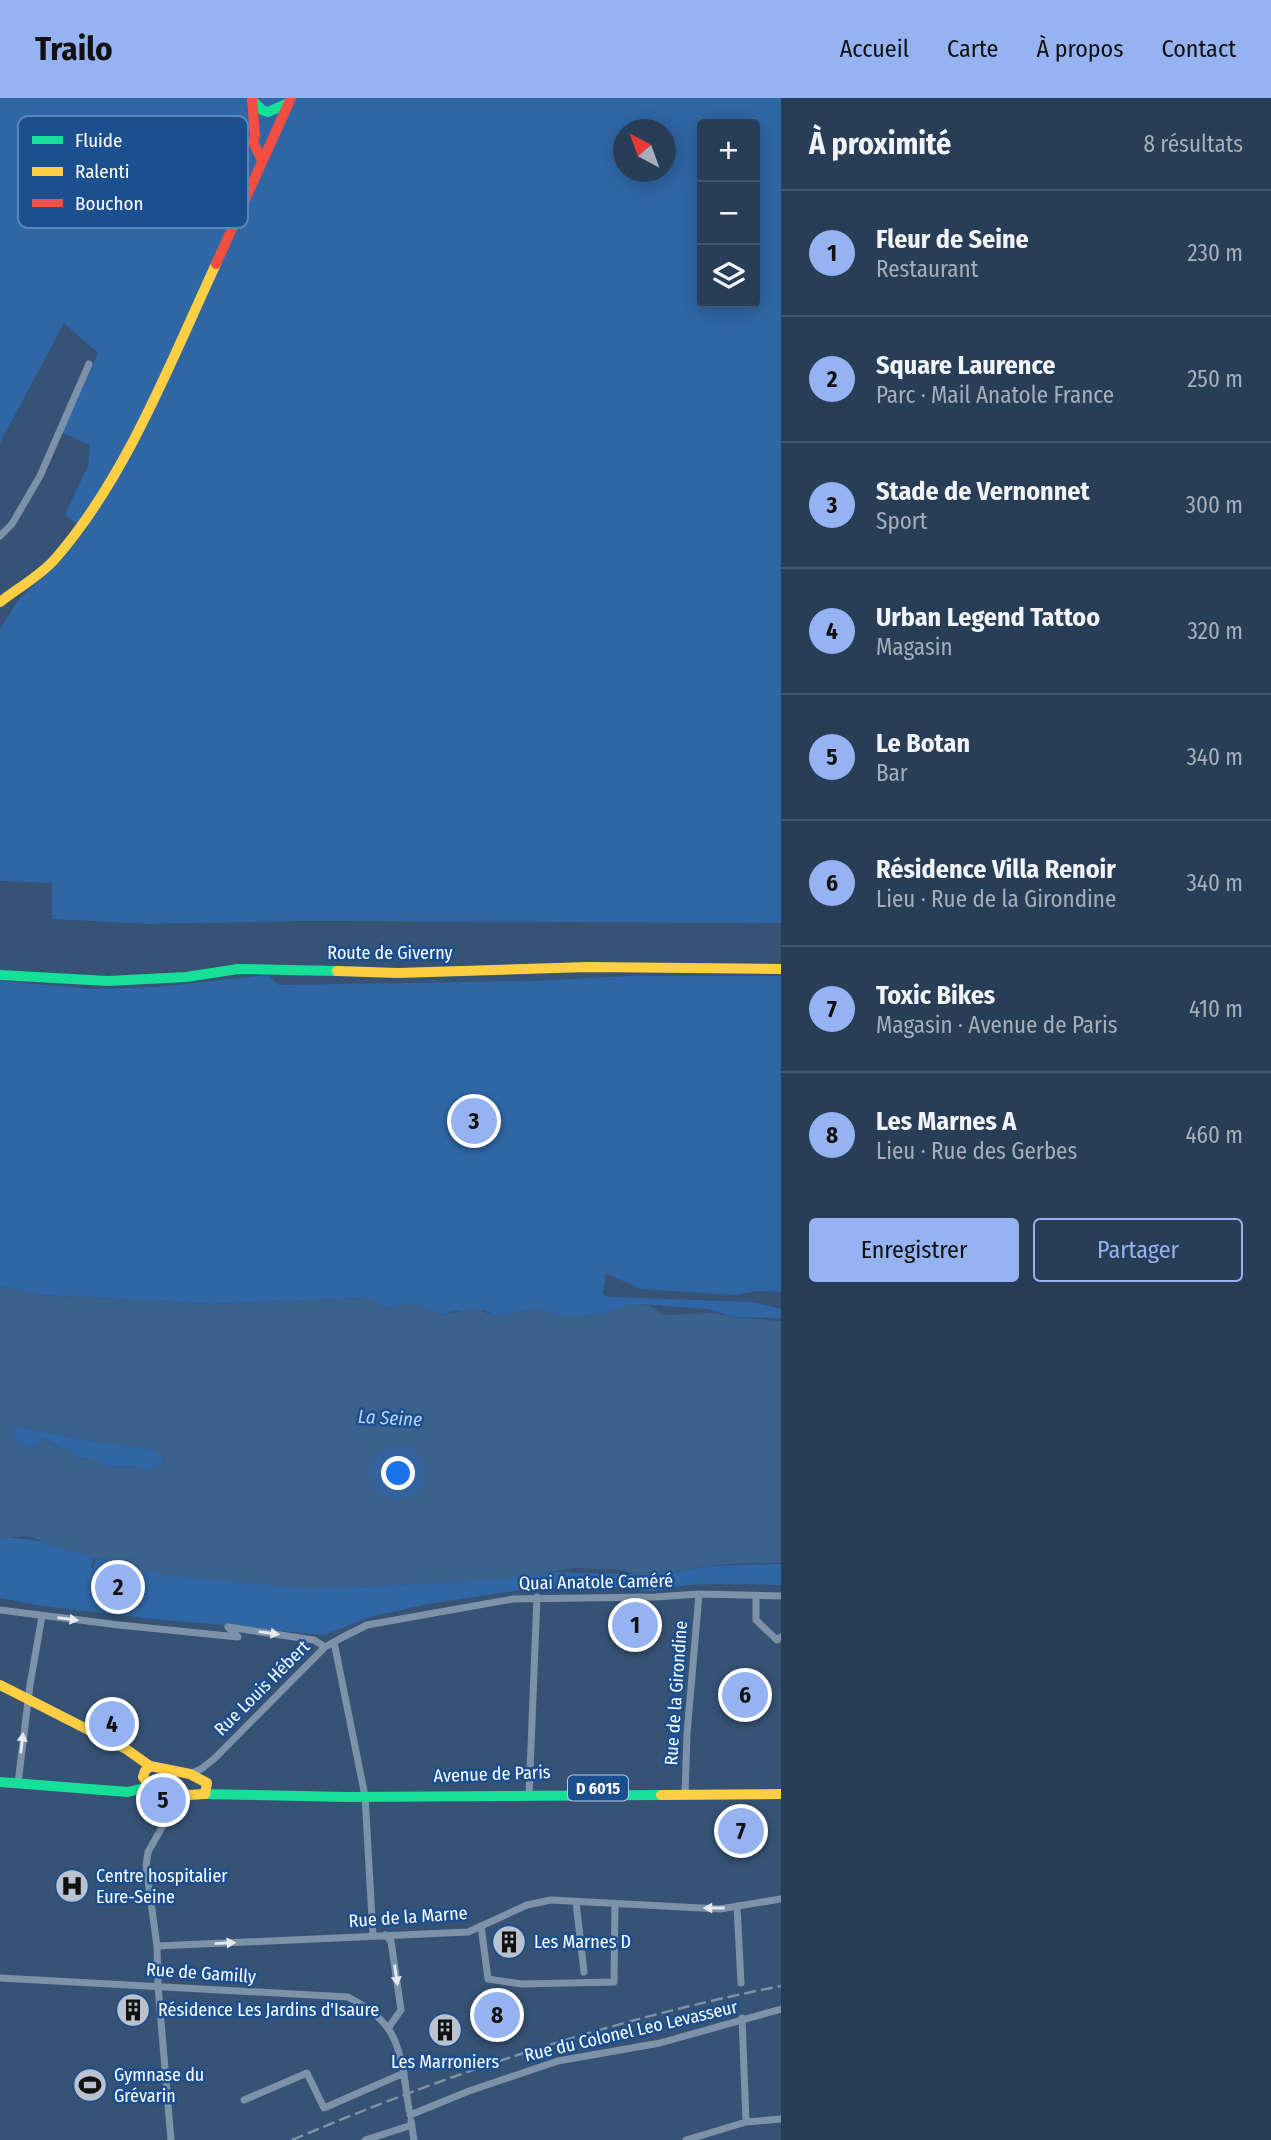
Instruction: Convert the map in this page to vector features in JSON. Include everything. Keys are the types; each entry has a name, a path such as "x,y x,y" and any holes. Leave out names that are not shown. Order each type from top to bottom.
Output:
{"main road":[{"path":"252,99 262,110 268,112 290,101"},
{"path":"252,99 255,136 253,142 262,160"},
{"path":"248,191 290,101"},
{"path":"255,136 270,145"},
{"path":"0,601 53,561 92,512 146,417 231,228"},
{"name":"Route de Giverny","path":"0,975 108,981 186,977 238,969 398,972 588,967 781,969"},
{"name":"D 6015","path":"0,1685 139,1757 146,1776 181,1794 196,1796 206,1788 190,1774 146,1776"},
{"path":"0,1782 128,1792 146,1776"},
{"name":"Avenue de Paris","path":"206,1788 223,1793 274,1796 365,1796 781,1787"},
{"name":"Avenue de Paris","path":"685,1791 781,1794"}],"street":[{"path":"0,536 12,524 40,476 89,364"},
{"name":"Quai Anatole Caméré","path":"334,1642 367,1625 513,1599 699,1594 781,1596"},
{"name":"Rue de la Girondine","path":"685,1791 699,1594"},
{"path":"756,1596 756,1620 777,1640 781,1637"},
{"path":"529,1792 537,1597"},
{"path":"0,1609 238,1637 228,1627 314,1640 325,1647"},
{"path":"18,1783 42,1615"},
{"path":"334,1642 365,1796 373,1936"},
{"name":"Rue Louis Hébert","path":"190,1774 214,1759 325,1647 334,1642"},
{"name":"Rue Louis Hébert","path":"206,1788 208,1768 214,1759"},
{"path":"171,2140 157,1946 146,1866 148,1852 181,1794"},
{"name":"Rue de la Marne","path":"157,1946 468,1932 527,1905 551,1900 720,1909 781,1899"},
{"path":"576,1902 584,1972"},
{"path":"481,1926 488,1979 522,1984 614,1982 615,1904"},
{"path":"737,1906 741,1983"},
{"path":"386,1936 391,1941 401,2010 389,2027 397,2043 404,2073 414,2140"},
{"name":"Rue de Gamilly","path":"0,1978 348,1997 371,2009 389,2027"},
{"name":"Rue du Colonel Leo Levasseur","path":"410,2113 558,2060 660,2043 781,2009"},
{"path":"742,2019 746,2122"},
{"path":"244,2100 307,2073 324,2108 404,2073"},
{"path":"686,2140 700,2138 746,2122 781,2119"},
{"path":"365,2140 412,2125"}],"shaded area":[{"path":"0,98 781,98 781,923 305,921 147,924 52,919 52,883 0,881 0,629 19,599 57,564 85,531 65,514 88,466 90,445 62,433 98,353 64,323 0,443"},
{"path":"267,975 279,985 531,981 629,976 781,976 781,1292 757,1291 734,1295 640,1289 606,1273 603,1293 613,1297 753,1302 781,1309 781,1318 734,1317 708,1309 639,1304 605,1314 568,1317 537,1309 496,1316 483,1310 455,1311 444,1315 409,1303 388,1308 366,1298 210,1304 39,1295 0,1286 0,981 93,989 157,987"},
{"path":"14,1426 153,1449 161,1455 164,1462 149,1470 106,1467 94,1460 78,1459 44,1437 32,1448 18,1443 12,1433"},
{"path":"0,1536 40,1541 94,1555 93,1568 96,1559 151,1572 334,1588 468,1581 551,1572 660,1575 710,1566 781,1564 781,1585 702,1584 653,1591 631,1587 536,1588 433,1603 373,1616 324,1635 145,1618 0,1598"}],"water":[{"name":"La Seine","path":"0,1286 39,1295 210,1304 366,1298 388,1308 409,1303 444,1315 474,1308 496,1316 537,1309 568,1317 605,1314 639,1304 649,1305 663,1315 714,1313 781,1321 781,1563 719,1565 654,1575 633,1574 624,1570 574,1568 497,1580 314,1589 168,1576 45,1544 35,1538 0,1539","holes":["14,1426 153,1449 161,1455 164,1462 149,1469 109,1467 91,1458 78,1459 67,1447 58,1447 44,1437 32,1448 18,1443 12,1433"]}],"railway":[{"path":"292,2140 411,2092 532,2050 718,1999 781,1986"}],"traffic: fast":[{"path":"252,100 268,112 288,103"},
{"path":"0,975 108,981 186,977 238,969 337,971"},
{"path":"0,1782 128,1792 148,1787"},
{"path":"205,1794 346,1797 661,1795"}],"traffic: slow":[{"path":"0,602 55,559 104,492 145,418 216,264"},
{"path":"337,971 398,973 588,967 781,969"},
{"path":"0,1685 126,1749 150,1766"},
{"path":"150,1766 190,1774 207,1783 205,1794 189,1795 151,1788 143,1777 150,1766"},
{"path":"661,1795 781,1794"}],"traffic: jam":[{"path":"252,98 255,136 253,142 262,160"},
{"path":"248,193 291,98"},
{"path":"216,264 232,228"}],"place":[{"name":"Stade de Vernonnet","path":"474,1121"},
{"name":"Square Laurence","path":"118,1587"},
{"name":"Fleur de Seine","path":"635,1625"},
{"name":"Résidence Villa Renoir","path":"745,1695"},
{"name":"Urban Legend Tattoo","path":"112,1724"},
{"name":"Le Botan","path":"163,1800"},
{"name":"Toxic Bikes","path":"741,1831"},
{"name":"Centre hospitalier Eure-Seine","path":"72,1886"},
{"name":"Les Marnes D","path":"509,1942"},
{"name":"Résidence Les Jardins d'Isaure","path":"133,2010"},
{"name":"Les Marnes A","path":"497,2015"},
{"name":"Les Marroniers","path":"445,2030"},
{"name":"Gymnase du Grévarin","path":"90,2085"}]}
